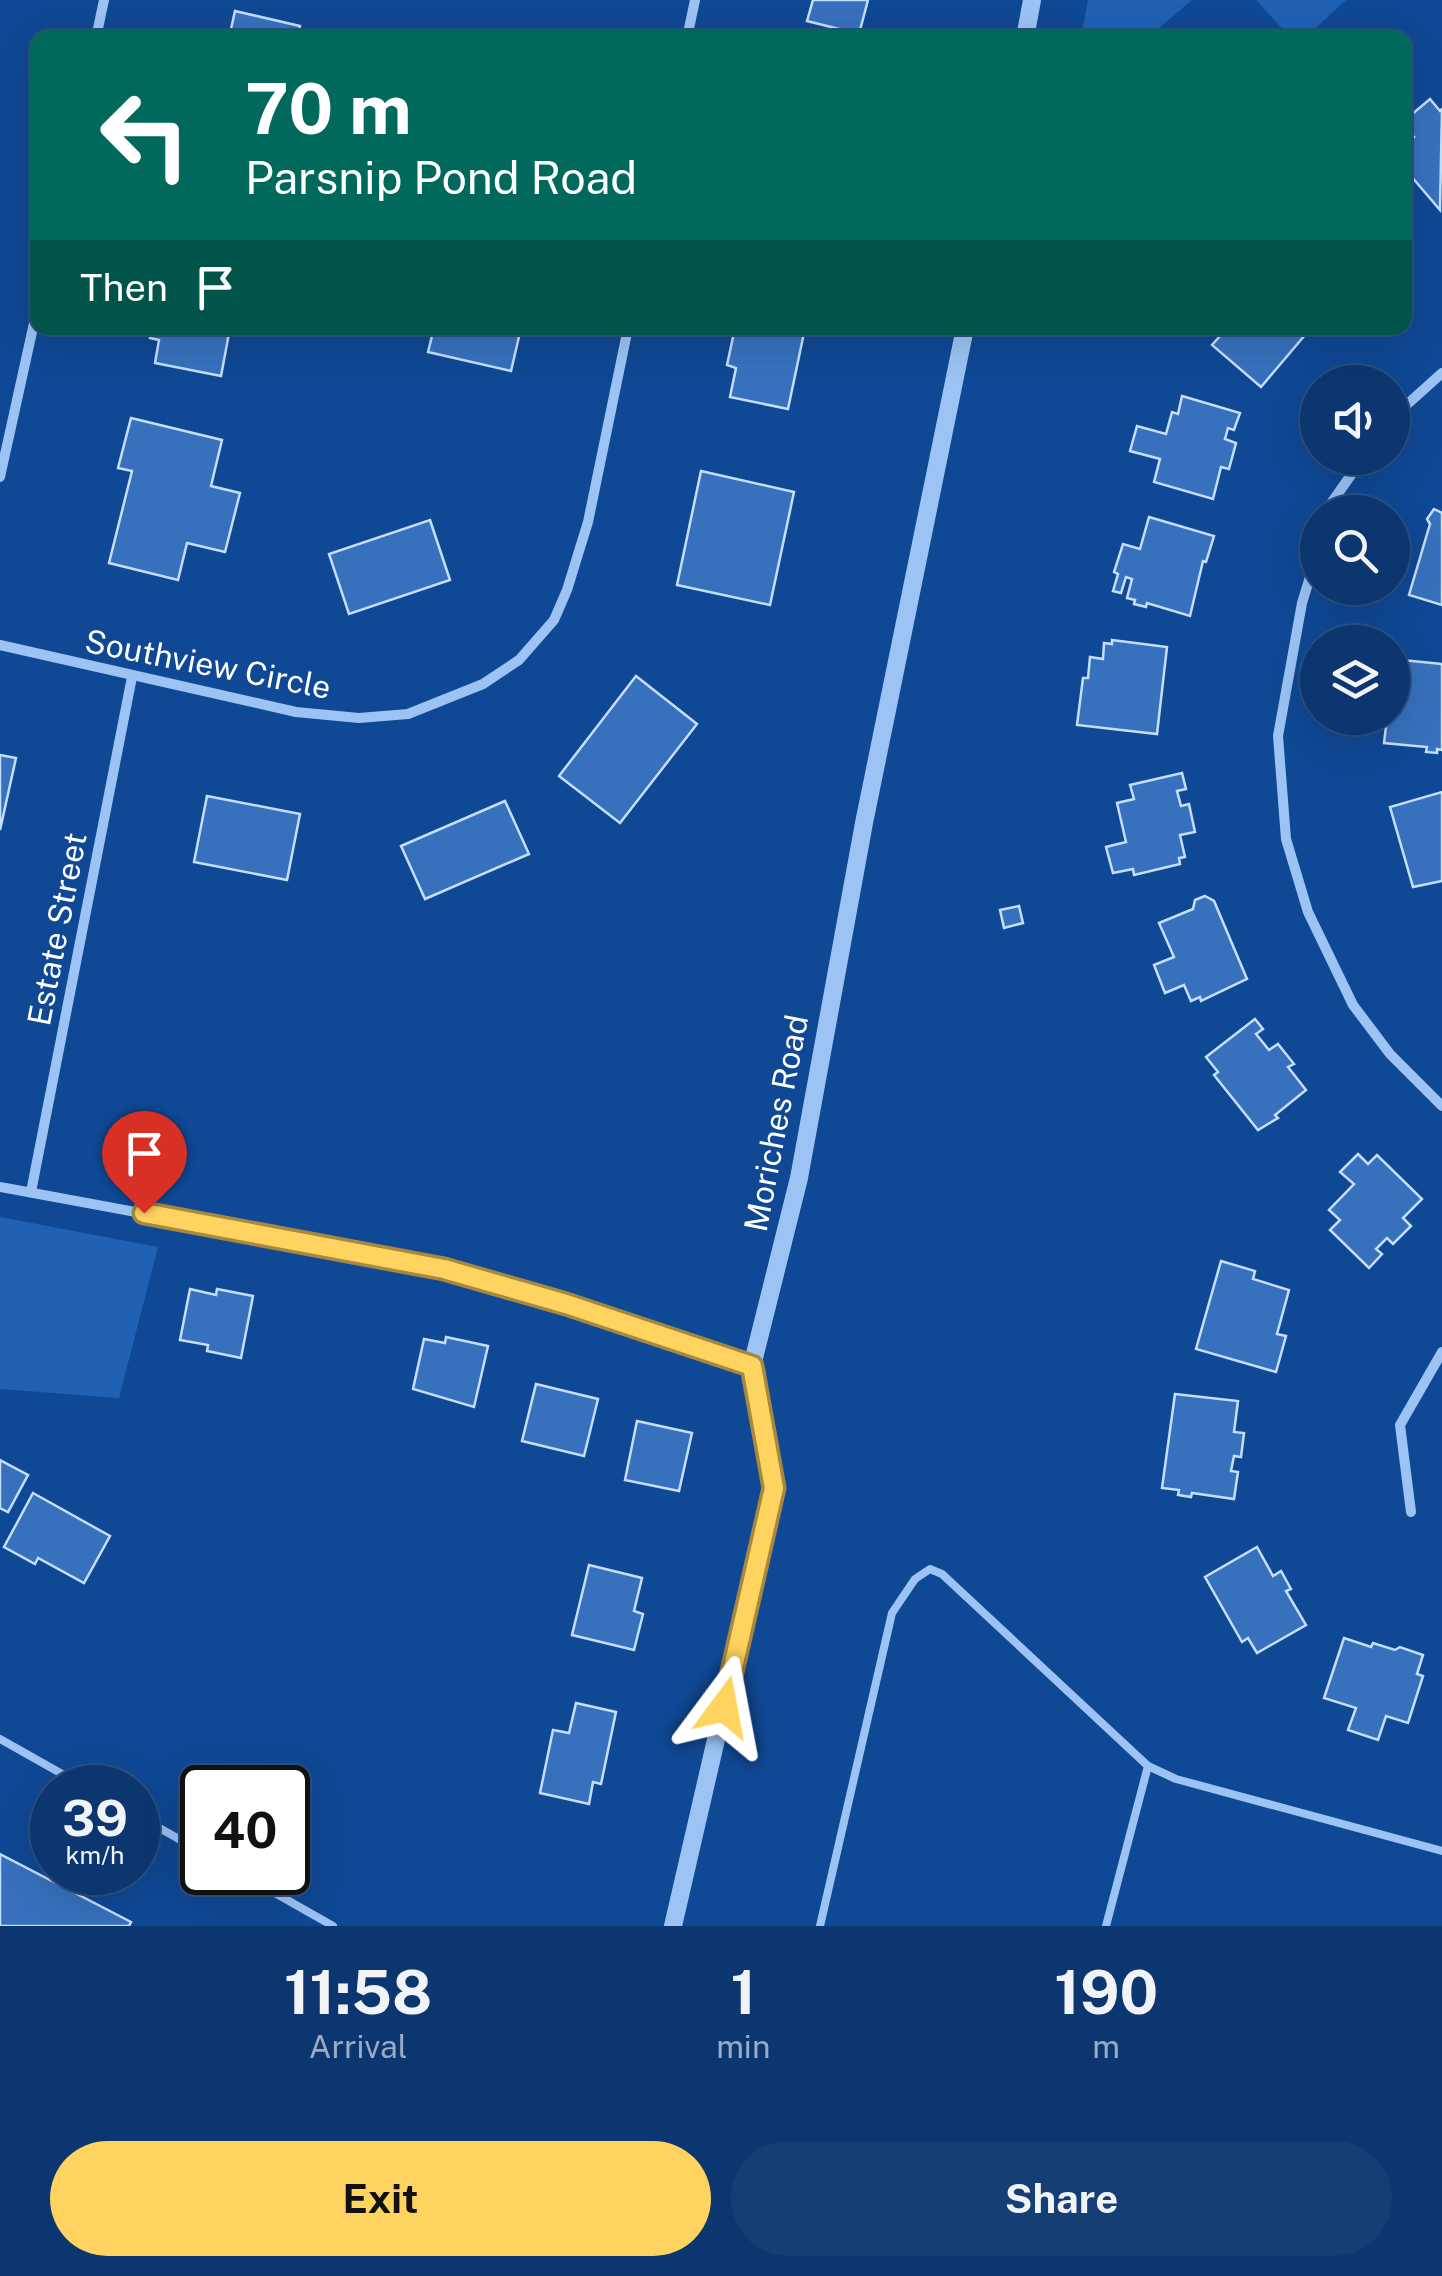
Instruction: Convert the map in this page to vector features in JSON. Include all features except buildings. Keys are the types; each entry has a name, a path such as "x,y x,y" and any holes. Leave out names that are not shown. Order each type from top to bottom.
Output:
{"street":[{"path":"98,30 104,0"},
{"path":"689,30 695,0"},
{"path":"1026,30 1032,0"},
{"path":"0,477 31,335"},
{"name":"Southview Circle","path":"0,645 296,712 358,718 408,714 484,684 519,660 554,620 568,590 588,522 627,335"},
{"name":"Moriches Road","path":"672,1926 774,1488 752,1366 799,1178 864,823 964,335"},
{"path":"1410,402 1442,373"},
{"path":"1301,605 1278,736 1286,840 1308,912 1354,1005 1390,1054 1442,1106"},
{"name":"Estate Street","path":"31,1192 132,677"},
{"path":"0,1186 444,1269 566,1304 752,1366"},
{"path":"1412,1512 1400,1425 1442,1352"}],"lane":[{"path":"820,1926 892,1612 915,1579 930,1569 942,1574 1148,1766 1176,1778 1442,1851"},
{"path":"0,1739 46,1765"},
{"path":"1106,1926 1148,1766"},
{"path":"278,1895 333,1926"}],"shaded area":[{"path":"1088,0 1192,0 1156,30 1082,30"},
{"path":"1256,0 1346,0 1314,30 1284,30"},
{"path":"0,1217 158,1247 119,1398 0,1389"}],"route":[{"path":"144,1213 444,1269 566,1304 752,1366 774,1488 724,1707"}]}
